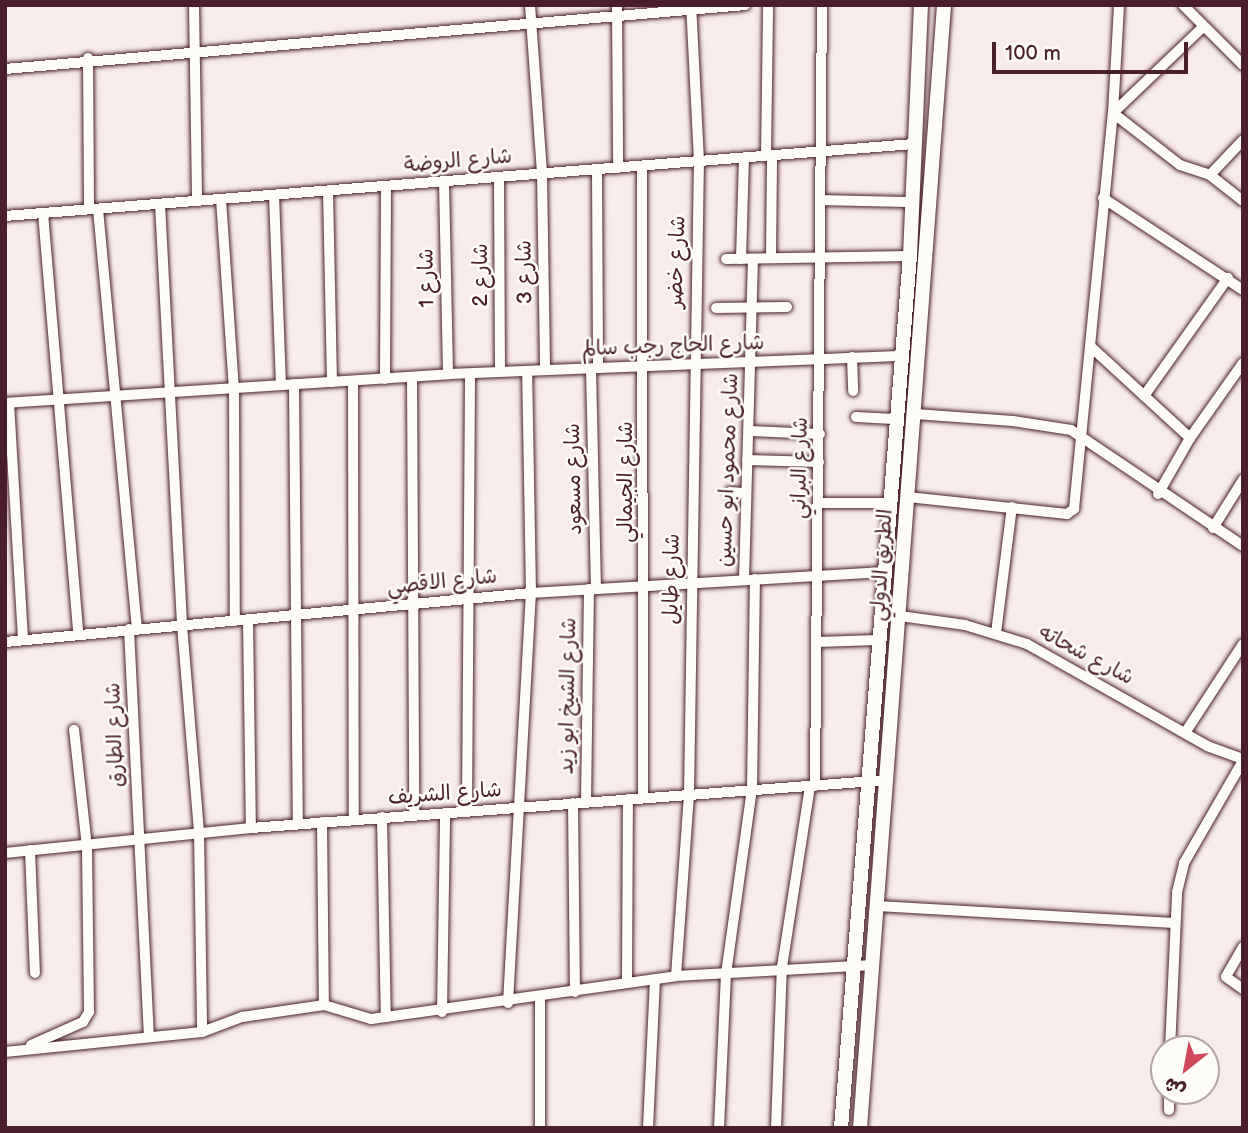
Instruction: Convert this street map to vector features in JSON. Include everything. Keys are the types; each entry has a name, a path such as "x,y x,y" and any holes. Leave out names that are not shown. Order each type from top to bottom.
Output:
{"street":[{"path":"194,5 197,201"},
{"name":"شارع 3","path":"530,5 542,173 545,370"},
{"path":"617,5 618,168"},
{"path":"5,69 88,58 530,26 691,8 745,5"},
{"path":"768,5 771,258"},
{"name":"شارع البراني","path":"776,1128 782,967 812,786 817,642 824,151 822,5"},
{"name":"الطريق الدولي","path":"841,1128 894,419 910,257 921,5"},
{"name":"الطريق الدولي","path":"860,1128 944,5"},
{"path":"908,497 1071,513 1083,436 1113,113 1119,5"},
{"path":"1183,5 1243,65"},
{"name":"شارع خضر","path":"691,8 699,162 693,364"},
{"path":"1113,113 1203,27"},
{"name":"شارع الطارق","path":"88,58 93,209 116,396 133,629 138,840 149,1037"},
{"path":"1113,113 1180,165 1210,175 1243,201"},
{"path":"1210,175 1243,140"},
{"name":"شارع الروضة","path":"5,216 914,144"},
{"name":"شارع محمود ابو حسين","path":"719,1128 726,974 752,790 746,493 752,362 744,158"},
{"name":"شارع الجيمالي","path":"642,166 646,366 643,798"},
{"name":"شارع مسعود","path":"592,589 597,169"},
{"name":"شارع 2","path":"499,177 500,372"},
{"name":"شارع 1","path":"444,181 448,374"},
{"path":"385,379 386,186"},
{"path":"328,191 331,382"},
{"path":"274,195 281,385"},
{"path":"1103,198 1243,290"},
{"path":"221,199 234,388 234,621"},
{"path":"823,200 912,202"},
{"path":"160,204 182,625 199,832 202,1032"},
{"path":"43,213 78,634"},
{"path":"726,259 910,257"},
{"path":"1144,396 1228,278"},
{"path":"716,308 787,307"},
{"path":"1090,346 1190,438"},
{"path":"900,351 919,347"},
{"name":"شارع الحاج رجب سالم","path":"7,403 448,374 820,359 900,351"},
{"path":"852,357 853,391"},
{"path":"1158,494 1190,438 1243,363"},
{"name":"شارع طايل","path":"676,976 689,795 693,364"},
{"path":"508,1003 531,593 527,371"},
{"path":"467,811 470,374"},
{"path":"412,377 410,605 414,815"},
{"path":"353,381 354,820"},
{"path":"294,384 298,824"},
{"path":"7,403 23,640"},
{"path":"915,414 1035,423 1083,436 1158,494 1243,546"},
{"path":"856,417 894,419"},
{"path":"749,431 820,434"},
{"path":"747,460 819,462"},
{"path":"1213,528 1243,481"},
{"path":"730,492 746,493"},
{"path":"819,503 888,503"},
{"path":"996,633 1012,507"},
{"name":"شارع الاقصي","path":"5,642 531,593 818,575 883,578"},
{"path":"883,578 901,587"},
{"name":"شارع الشيخ ابو زيد","path":"586,803 592,589"},
{"name":"شارع شحاته","path":"900,616 996,633 1057,658 1185,733 1243,760"},
{"path":"248,620 251,828"},
{"path":"817,642 878,640"},
{"path":"1185,733 1243,644"},
{"path":"22,1049 83,1022 89,1012 87,847 74,730"},
{"path":"1170,1035 1174,923 1184,863 1243,760"},
{"name":"شارع الشريف","path":"5,853 87,847 199,832 888,780"},
{"path":"627,983 628,799"},
{"path":"573,803 575,992"},
{"path":"442,1012 445,813"},
{"path":"382,817 386,1017"},
{"path":"322,822 324,1005"},
{"path":"30,850 35,973"},
{"path":"878,906 1174,923"},
{"path":"1243,947 1226,977 1243,989"},
{"path":"5,1052 202,1032 242,1017 324,1005 355,1016 386,1017 540,999 676,976 726,974 782,967 873,965"},
{"path":"648,1128 655,979"},
{"path":"540,999 540,1128"},
{"path":"1169,1105 1169,1110"}]}
